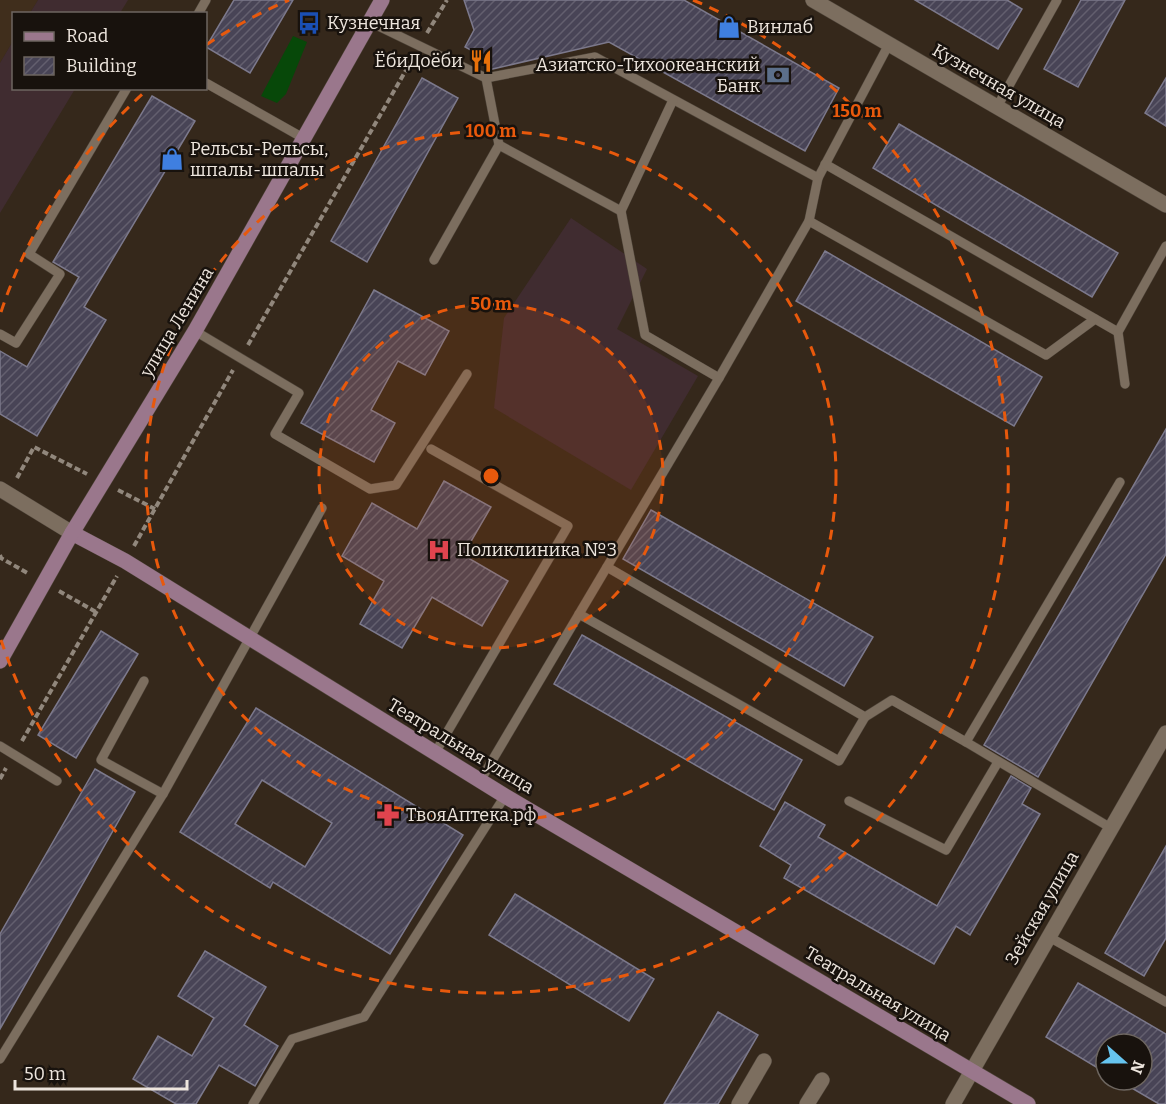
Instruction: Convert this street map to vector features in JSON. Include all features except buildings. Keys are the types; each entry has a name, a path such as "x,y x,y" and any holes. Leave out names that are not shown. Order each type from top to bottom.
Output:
{"main road":[{"name":"улица Ленина","path":"0,661 72,532 195,331 382,0"},
{"name":"Театральная улица","path":"72,532 125,561 505,796 1028,1104"}],"street":[{"name":"Кузнечная улица","path":"813,0 1166,205"},
{"name":"Театральная улица","path":"0,489 72,532"},
{"name":"Зейская улица","path":"953,1104 1166,733"},
{"path":"739,1104 764,1061"},
{"path":"807,1104 822,1080"}],"lane":[{"path":"997,107 1057,0"},
{"path":"370,22 486,78 595,57 818,178"},
{"path":"480,781 719,378 809,221 818,178 889,45"},
{"path":"434,260 499,145 486,78"},
{"path":"207,84 305,139"},
{"path":"0,334 16,343 60,274 29,254 126,90"},
{"path":"673,100 621,211 645,335 719,378"},
{"path":"499,145 621,211"},
{"path":"825,164 1118,332"},
{"path":"809,221 1046,355 1095,319"},
{"path":"1125,384 1118,332 1166,246"},
{"path":"195,331 299,393 275,434 370,489 396,485 467,374"},
{"path":"431,449 568,526 435,753"},
{"path":"966,742 1120,483"},
{"path":"0,1059 163,794 322,508"},
{"path":"607,567 865,717"},
{"path":"579,614 839,761 865,717 892,700 1111,828"},
{"path":"144,681 101,760 163,794"},
{"path":"0,746 57,781"},
{"path":"849,801 946,850 998,762"},
{"path":"253,1104 292,1039 364,1017 505,796"},
{"path":"1049,937 1166,1001"}],"path":[{"path":"0,779 447,0"}],"shaded area":[{"path":"0,0 38,0 31,12 12,12 12,43 0,63"},
{"path":"38,0 128,0 121,12 31,12"},
{"path":"12,43 12,90 74,90 0,213 0,63"},
{"path":"571,218 647,269 617,329 698,376 631,490 494,408 504,318"}],"green space":[{"path":"293,36 307,42 286,94 277,103 261,96"}],"place":[{"name":"Кузнечная","path":"309,23"},
{"name":"Винлаб","path":"729,27"},
{"name":"ЁбиДоёби","path":"481,61"},
{"name":"Азиатско-Тихоокеанский Банк","path":"778,75"},
{"name":"Рельсы-Рельсы, шпалы-шпалы","path":"172,159"},
{"name":"Поликлиника №3","path":"439,550"},
{"name":"ТвояАптека.рф","path":"388,815"}]}
